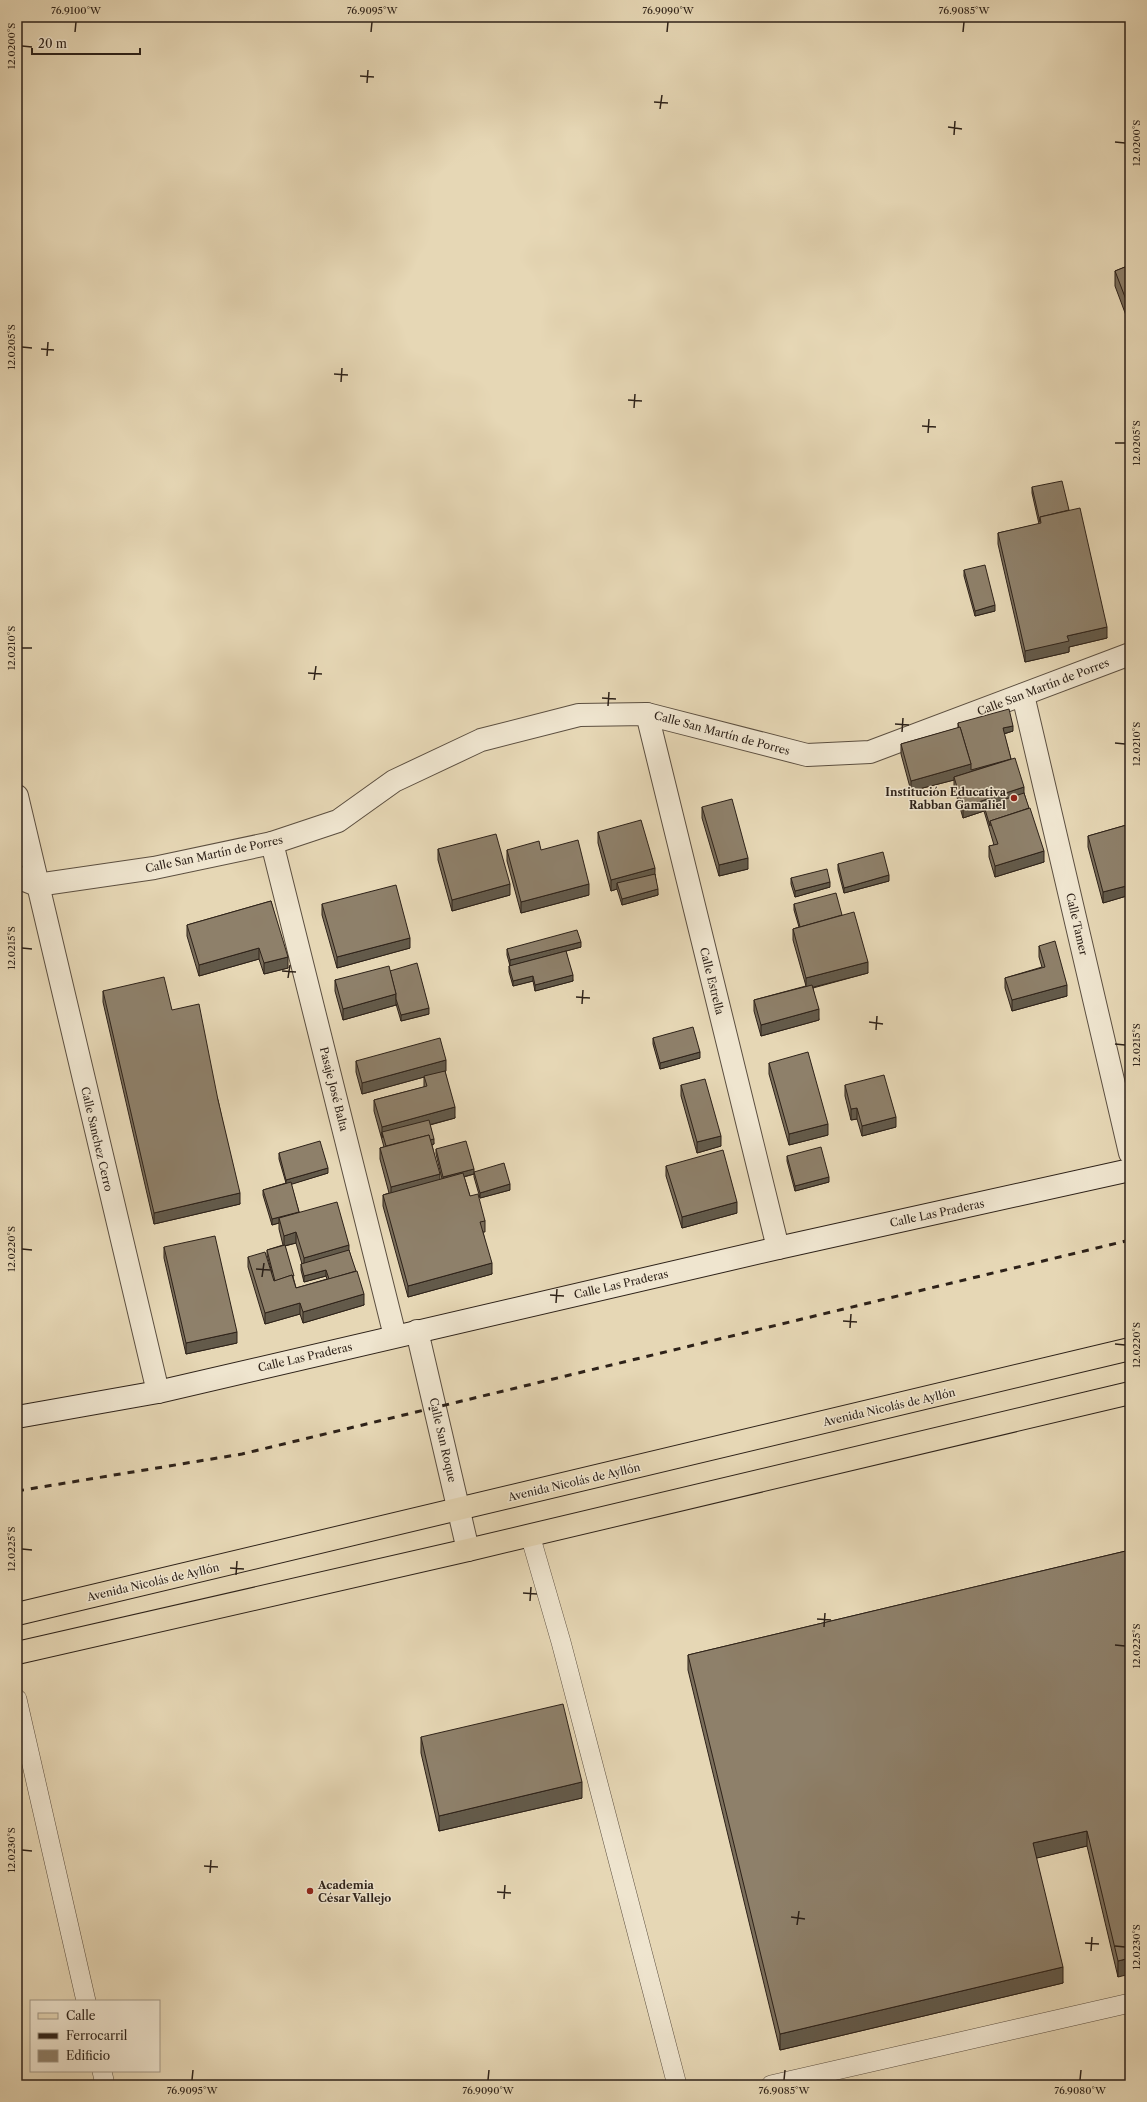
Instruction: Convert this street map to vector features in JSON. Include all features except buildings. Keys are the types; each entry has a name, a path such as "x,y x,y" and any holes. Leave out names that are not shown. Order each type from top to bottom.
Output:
{"main road":[{"name":"Avenida Nicolás de Ayllón","path":"17,1614 1130,1349"},
{"path":"17,1653 468,1550 1130,1393"}],"street":[{"name":"Calle San Martín de Porres","path":"37,885 154,868 272,843 338,821 394,780 481,740 579,715 646,714 807,755 870,752 1023,696 1130,654"},
{"name":"Calle Tamer","path":"1023,696 1130,1153"},
{"name":"Calle Estrella","path":"646,714 778,1248"},
{"name":"Calle Sanchez Cerro","path":"17,796 158,1392"},
{"name":"Pasaje José Balta","path":"272,843 395,1336"},
{"path":"17,877 37,885"},
{"name":"Calle Las Praderas","path":"17,1417 158,1392 778,1248 1130,1170"},
{"name":"Calle San Roque","path":"417,1331 468,1550"}],"lane":[{"path":"530,1535 561,1642 677,2085"},
{"path":"17,1700 86,2000"},
{"path":"771,2085 1130,2003"},
{"path":"102,2072 105,2085"}],"railway":[{"path":"17,1491 242,1454 1130,1240"}],"place":[{"name":"Institución Educativa Rabban Gamaliel","path":"1014,798"},
{"name":"Academia César Vallejo","path":"310,1891"}]}
